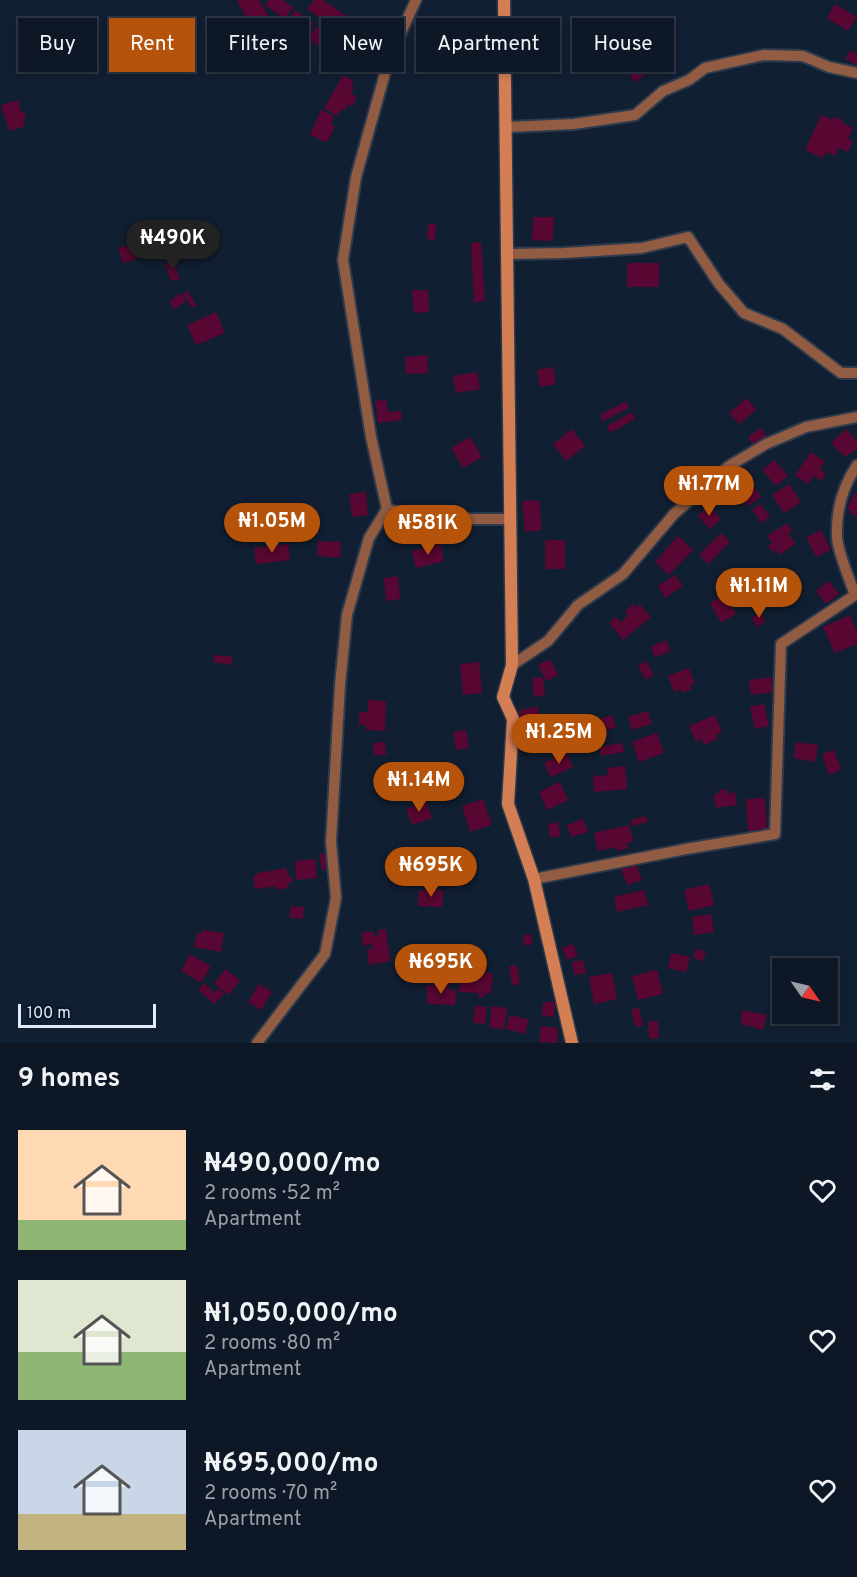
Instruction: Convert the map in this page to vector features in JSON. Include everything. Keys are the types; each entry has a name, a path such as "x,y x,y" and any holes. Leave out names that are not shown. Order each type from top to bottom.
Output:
{"street":[{"path":"257,1043 324,954 336,898 331,842 340,685 347,615 369,538 387,508 371,437 343,260 356,177 389,59 416,0"},
{"path":"504,0 512,665 502,697 513,719 508,804 534,879 572,1043"},
{"path":"506,127 574,124 635,115 663,91 689,80 705,68 764,55 803,56 829,67 857,73"},
{"path":"507,254 642,248 688,237 718,284 744,313 783,329 841,373 857,373"},
{"path":"512,665 548,641 578,605 623,574 674,514 729,466 766,444 806,427 857,417"},
{"path":"534,879 775,834 781,644 855,595 837,538 840,502 846,481 857,465"},
{"path":"387,508 419,519 510,519"}],"building":[{"path":"259,0 270,18 252,18 251,16 246,18 237,1"},
{"path":"269,0 283,0 293,7 284,18 265,5"},
{"path":"314,0 323,0 349,18 321,19 307,9"},
{"path":"835,4 857,17 848,31 827,18"},
{"path":"295,10 307,18 289,18"},
{"path":"309,20 314,23 309,30"},
{"path":"317,26 321,29 321,48 309,39"},
{"path":"850,50 857,54 857,65 845,59"},
{"path":"628,72 646,72 647,73 635,82"},
{"path":"343,75 354,81 351,94 357,97 352,107 348,104 337,116 324,108"},
{"path":"18,100 21,112 24,111 26,118 23,119 25,126 9,131 1,105"},
{"path":"321,110 334,116 331,124 335,126 328,141 325,140 325,142 310,135"},
{"path":"821,115 833,120 834,117 843,120 842,123 853,128 848,139 853,141 848,152 839,148 835,156 826,152 823,158 805,150"},
{"path":"533,217 554,217 553,241 532,240"},
{"path":"428,224 436,224 435,240 427,239"},
{"path":"481,242 485,301 474,302 471,243"},
{"path":"133,244 137,259 123,263 118,248"},
{"path":"176,260 178,265 175,266 180,279 171,281 165,264"},
{"path":"627,263 659,263 659,287 627,287"},
{"path":"412,290 428,290 429,312 414,313"},
{"path":"188,291 196,305 192,308 183,294"},
{"path":"180,293 186,301 174,309 169,302"},
{"path":"216,312 225,333 196,345 187,325"},
{"path":"427,355 428,373 406,374 405,357"},
{"path":"553,367 556,384 540,387 537,370"},
{"path":"477,372 480,389 456,393 453,376"},
{"path":"747,398 756,410 739,424 729,413"},
{"path":"386,400 388,412 401,411 402,420 378,423 375,401"},
{"path":"626,401 629,408 603,421 600,415"},
{"path":"632,412 635,419 610,433 607,426"},
{"path":"761,428 767,437 753,446 748,437"},
{"path":"572,429 585,446 566,461 553,444"},
{"path":"846,429 857,441 857,449 845,457 831,443"},
{"path":"470,437 482,457 463,468 451,448"},
{"path":"811,452 825,462 820,469 826,474 821,481 814,476 808,484 795,475"},
{"path":"774,460 788,476 776,486 762,470"},
{"path":"746,476 761,497 748,506 733,485"},
{"path":"789,484 801,502 784,513 772,495"},
{"path":"366,492 368,515 352,517 349,494"},
{"path":"855,492 857,493 857,517 847,509"},
{"path":"539,500 542,530 525,532 522,501"},
{"path":"760,504 770,516 762,523 752,510"},
{"path":"709,505 721,519 710,529 698,516"},
{"path":"787,523 792,531 788,534 796,544 779,555 776,550 773,552 768,546 772,543 767,536"},
{"path":"821,530 831,550 816,557 806,537"},
{"path":"721,533 730,542 708,564 699,555"},
{"path":"678,536 693,550 669,575 655,562"},
{"path":"545,540 565,540 565,569 545,569"},
{"path":"318,541 341,542 340,558 317,556"},
{"path":"288,544 290,560 256,564 254,548"},
{"path":"440,544 444,561 416,568 412,551"},
{"path":"675,575 683,586 665,598 658,586"},
{"path":"398,576 400,599 386,601 384,578"},
{"path":"741,578 744,586 732,591 729,583"},
{"path":"829,581 839,594 826,604 816,591"},
{"path":"726,594 736,614 721,623 710,603"},
{"path":"633,604 636,608 640,604 651,617 623,640 609,623 616,617 621,622 628,615 625,611"},
{"path":"761,612 766,621 757,627 751,618"},
{"path":"850,615 857,632 857,644 835,653 823,627"},
{"path":"666,640 671,651 655,657 651,647"},
{"path":"214,655 233,657 231,665 213,662"},
{"path":"550,659 558,675 546,681 538,665"},
{"path":"646,661 654,675 646,680 638,666"},
{"path":"479,662 482,693 463,695 460,664"},
{"path":"689,668 695,683 690,685 692,689 683,693 681,689 674,692 668,676"},
{"path":"543,677 545,695 534,697 532,678"},
{"path":"771,677 773,692 751,695 749,680"},
{"path":"368,700 386,701 385,731 366,730 366,725 359,725 359,712 368,712"},
{"path":"764,704 769,726 755,729 750,707"},
{"path":"537,706 540,718 521,723 518,711"},
{"path":"648,711 652,724 632,730 628,717"},
{"path":"569,715 572,727 548,734 544,723"},
{"path":"612,715 616,727 587,737 583,725"},
{"path":"715,715 722,732 716,735 718,739 704,745 702,739 696,742 689,726"},
{"path":"466,730 469,748 456,750 453,732"},
{"path":"657,733 664,753 639,762 632,742"},
{"path":"385,742 386,755 374,755 373,743"},
{"path":"796,742 818,745 815,762 794,758"},
{"path":"622,743 624,752 601,756 599,747"},
{"path":"834,750 841,770 829,775 822,754"},
{"path":"566,752 573,767 551,777 544,763"},
{"path":"625,766 627,789 594,792 593,776 608,775 607,768"},
{"path":"560,782 568,800 547,810 539,792"},
{"path":"726,789 727,794 735,792 737,805 716,808 714,794 719,794 719,790"},
{"path":"765,798 767,829 748,831 746,799"},
{"path":"483,799 492,825 470,832 462,806"},
{"path":"426,801 432,818 412,825 406,809"},
{"path":"646,816 648,822 632,826 631,820"},
{"path":"583,819 588,832 571,837 567,825"},
{"path":"558,822 561,836 550,838 548,824"},
{"path":"629,825 633,841 627,843 628,848 617,851 616,847 598,851 594,833"},
{"path":"330,853 332,868 322,870 319,854"},
{"path":"315,859 317,878 296,880 295,861"},
{"path":"636,863 642,880 627,885 621,868"},
{"path":"286,868 288,876 291,876 292,883 288,883 289,888 277,890 276,886 255,889 253,876 257,873"},
{"path":"709,884 714,905 689,911 684,890"},
{"path":"419,890 443,890 442,907 418,906"},
{"path":"644,890 648,905 617,912 614,897"},
{"path":"291,906 304,907 303,919 290,918"},
{"path":"711,914 714,932 694,935 692,917"},
{"path":"386,929 390,961 369,965 367,950 372,949 372,944 363,946 361,933 374,931 375,936 379,935 378,930"},
{"path":"202,930 224,933 221,952 194,947 197,933 201,934"},
{"path":"531,934 532,944 524,945 523,935"},
{"path":"573,944 578,956 567,960 562,948"},
{"path":"696,949 706,952 703,961 693,958"},
{"path":"671,953 690,957 686,972 668,968"},
{"path":"190,954 211,966 201,983 181,971"},
{"path":"583,960 586,973 574,975 572,962"},
{"path":"517,965 520,984 512,985 509,966"},
{"path":"226,969 240,981 228,995 214,983"},
{"path":"657,970 663,994 638,1000 632,976"},
{"path":"481,972 493,973 491,993 485,993 485,997 478,997 479,993 459,992 460,977 480,978"},
{"path":"612,973 617,999 594,1004 589,977"},
{"path":"443,981 450,982 449,990 456,990 455,1005 427,1004 427,985 440,985 441,1000"},
{"path":"204,983 215,993 218,988 224,994 214,1004 198,990"},
{"path":"259,984 272,992 261,1010 248,1002"},
{"path":"543,1002 555,1002 554,1017 542,1016"},
{"path":"475,1006 487,1007 485,1024 473,1023"},
{"path":"492,1006 507,1008 504,1029 489,1027"},
{"path":"639,1008 643,1026 635,1027 631,1009"},
{"path":"742,1010 767,1015 763,1030 741,1024"},
{"path":"510,1015 529,1020 525,1034 506,1029"},
{"path":"648,1021 658,1021 659,1038 649,1039"},
{"path":"541,1026 558,1028 557,1043 539,1042"}]}
